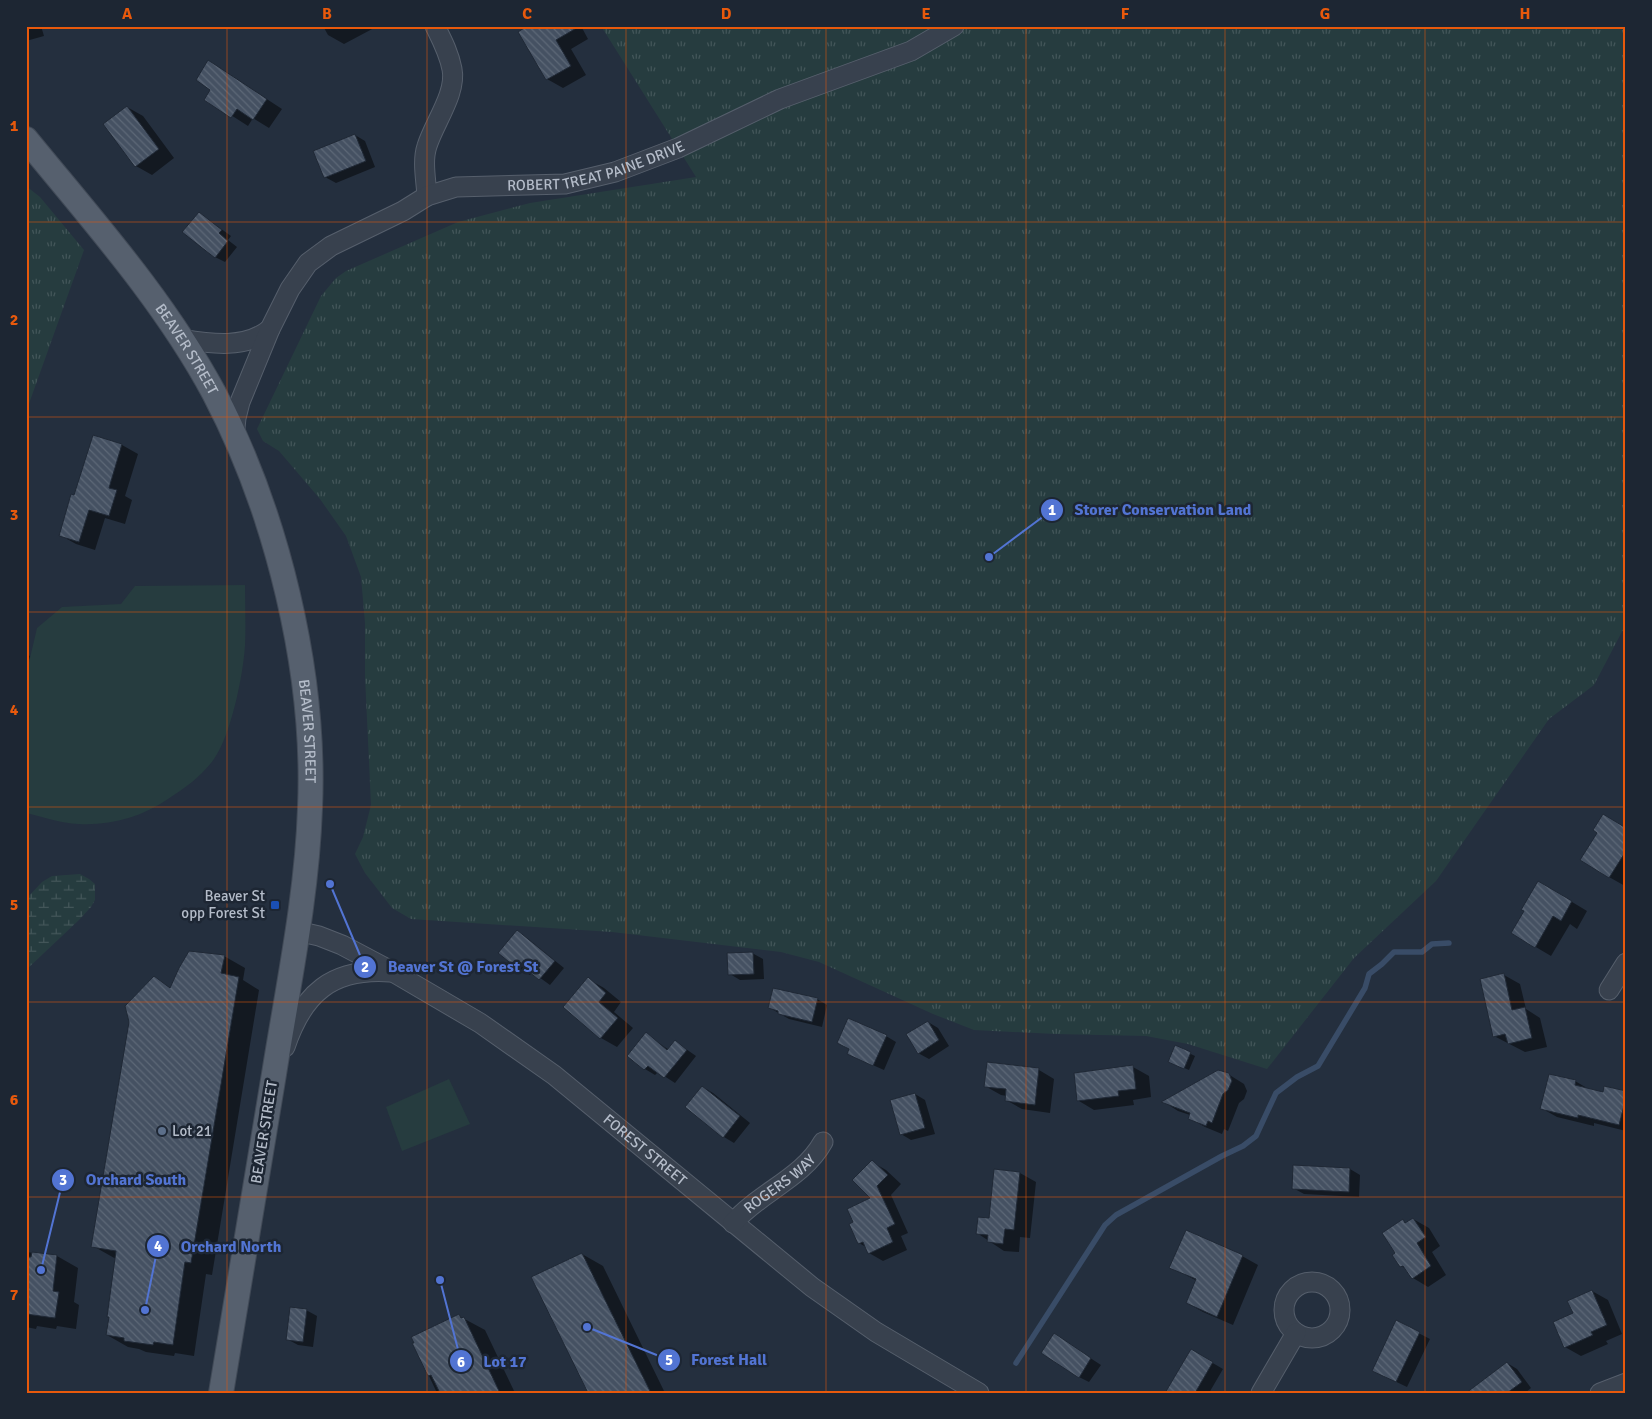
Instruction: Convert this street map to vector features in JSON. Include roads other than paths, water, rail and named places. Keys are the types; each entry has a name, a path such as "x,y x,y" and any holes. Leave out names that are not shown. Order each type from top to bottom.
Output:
{"main road":[{"name":"BEAVER STREET","path":"26,139 122,255 182,339 215,396 258,496 280,568 299,653 306,698 310,746 310,809 306,866 221,1393"}],"street":[{"path":"427,196 424,166 426,147 448,98 453,70 446,48 434,26"},
{"name":"ROBERT TREAT PAINE DRIVE","path":"234,437 240,402 270,329 290,289 308,263 330,246 403,211 427,196 456,188 565,184 615,172 678,148 780,99 911,51 954,26"},
{"path":"182,339 205,343 240,342 258,338 270,329"},
{"name":"FOREST STREET","path":"297,931 331,940 393,972 475,1020 542,1066 806,1282 856,1319 979,1393"},
{"path":"1608,990 1626,963"},
{"path":"270,1098 281,1058 293,1027 300,1012 313,995 326,984 348,975 373,971 393,972"},
{"name":"ROGERS WAY","path":"733,1223 747,1208 803,1168 815,1156 823,1142"},
{"path":"1261,1393 1296,1334"},
{"path":"1600,1393 1626,1383"}],"waterway":[{"path":"1016,1363 1105,1225 1116,1215 1243,1146 1256,1136 1276,1093 1297,1077 1318,1066 1365,988 1369,974 1394,952 1422,952 1432,944 1449,943"}],"place":[{"name":"Storer Conservation Land","path":"989,557"},
{"name":"Beaver St @ Forest St","path":"330,884"},
{"name":"Beaver St opp Forest St","path":"275,905"},
{"name":"Lot 21","path":"162,1131"},
{"name":"Orchard South","path":"41,1270"},
{"name":"Lot 17","path":"440,1280"},
{"name":"Orchard North","path":"145,1310"},
{"name":"Forest Hall","path":"587,1327"}]}
